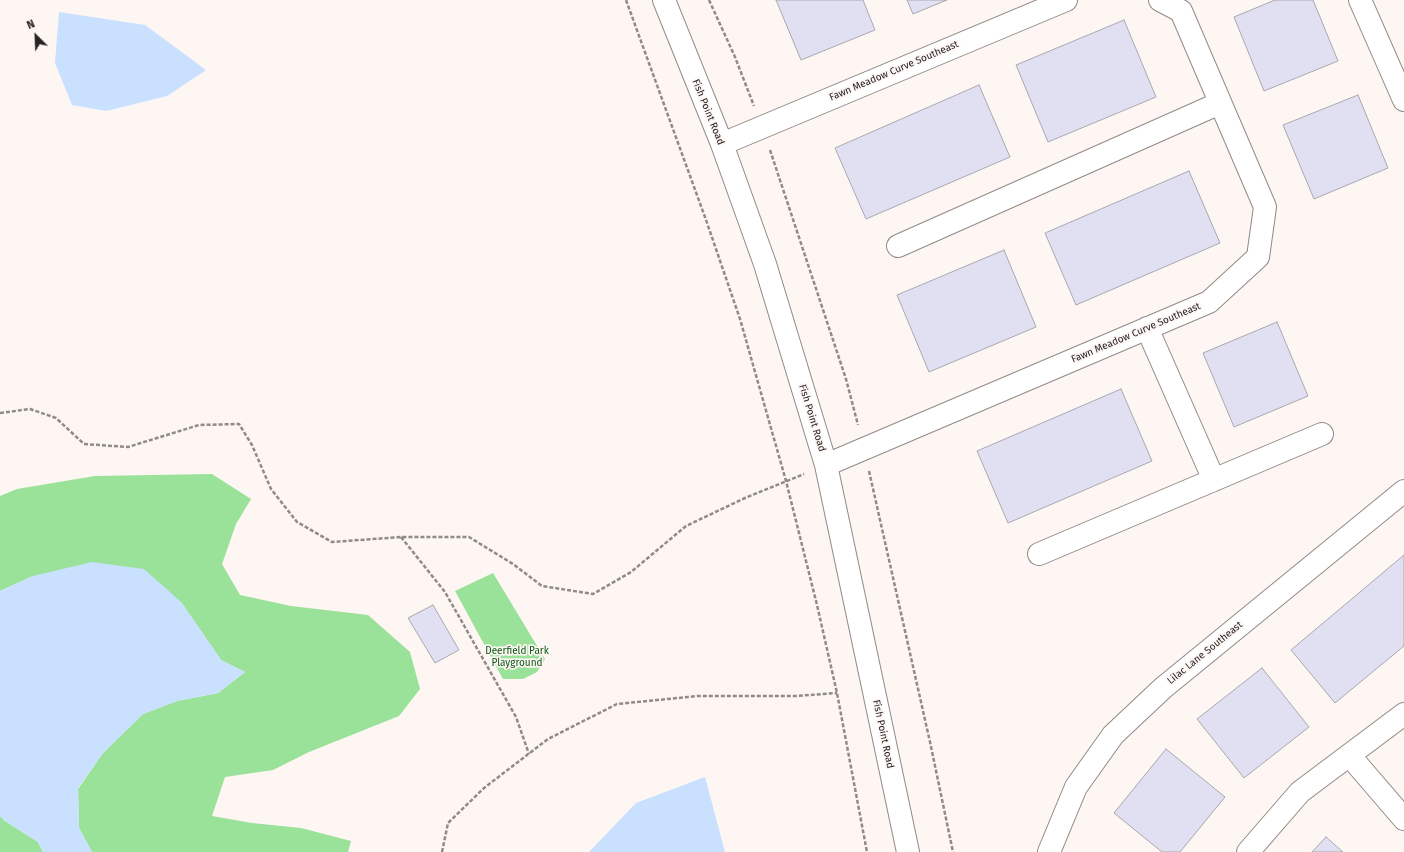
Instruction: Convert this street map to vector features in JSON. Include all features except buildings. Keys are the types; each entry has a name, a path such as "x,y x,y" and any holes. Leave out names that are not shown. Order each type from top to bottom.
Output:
{"street":[{"name":"Fish Point Road","path":"664,0 722,144 765,264 826,465 908,852"},
{"name":"Fawn Meadow Curve Southeast","path":"722,144 1043,4 1066,0"},
{"name":"Fawn Meadow Curve Southeast","path":"826,465 1209,302 1258,257 1265,208 1181,11 1160,0"},
{"path":"1360,0 1404,100"},
{"path":"898,246 1220,103"},
{"path":"1146,328 1214,480"},
{"path":"1039,554 1322,434"},
{"name":"Lilac Lane Southeast","path":"1051,851 1076,787 1113,735 1163,688 1404,491"},
{"path":"1248,852 1300,792 1404,714"},
{"path":"1349,755 1404,819"}],"path":[{"path":"626,0 705,216 740,319 786,481 837,693 867,852"},
{"path":"709,0 735,57 762,126 846,379 864,448 930,742 953,852"},
{"path":"0,413 30,409 56,418 84,444 128,447 199,425 239,424 252,444 271,489 297,522 332,542 401,537 469,537 514,564 542,586 593,594 630,572 686,526 745,498 826,465"},
{"path":"401,537 446,592 516,717 529,754"},
{"path":"442,852 448,823 484,788 548,739 617,704 698,696 796,696 837,693"}],"green space":[{"path":"212,474 251,499 236,524 222,564 240,595 291,606 368,615 410,652 420,689 399,716 309,752 273,770 225,777 212,816 252,823 301,828 351,841 348,852 92,852 79,828 78,789 103,753 143,714 177,701 218,693 245,672 221,660 181,602 33,576 0,591 0,496 17,489 95,476"},
{"name":"Deerfield Park Playground","path":"493,573 545,659 537,672 523,679 503,679 455,591"},
{"path":"0,816 5,821 38,842 43,852 0,852"}],"water":[{"path":"59,12 145,25 206,70 167,96 106,111 72,105 55,63"},
{"path":"92,562 144,569 181,602 221,660 245,672 218,693 177,701 143,714 103,753 78,788 79,828 92,852 43,852 38,842 5,821 0,816 0,591 33,576"},
{"path":"705,777 725,852 589,852 636,803"}]}
